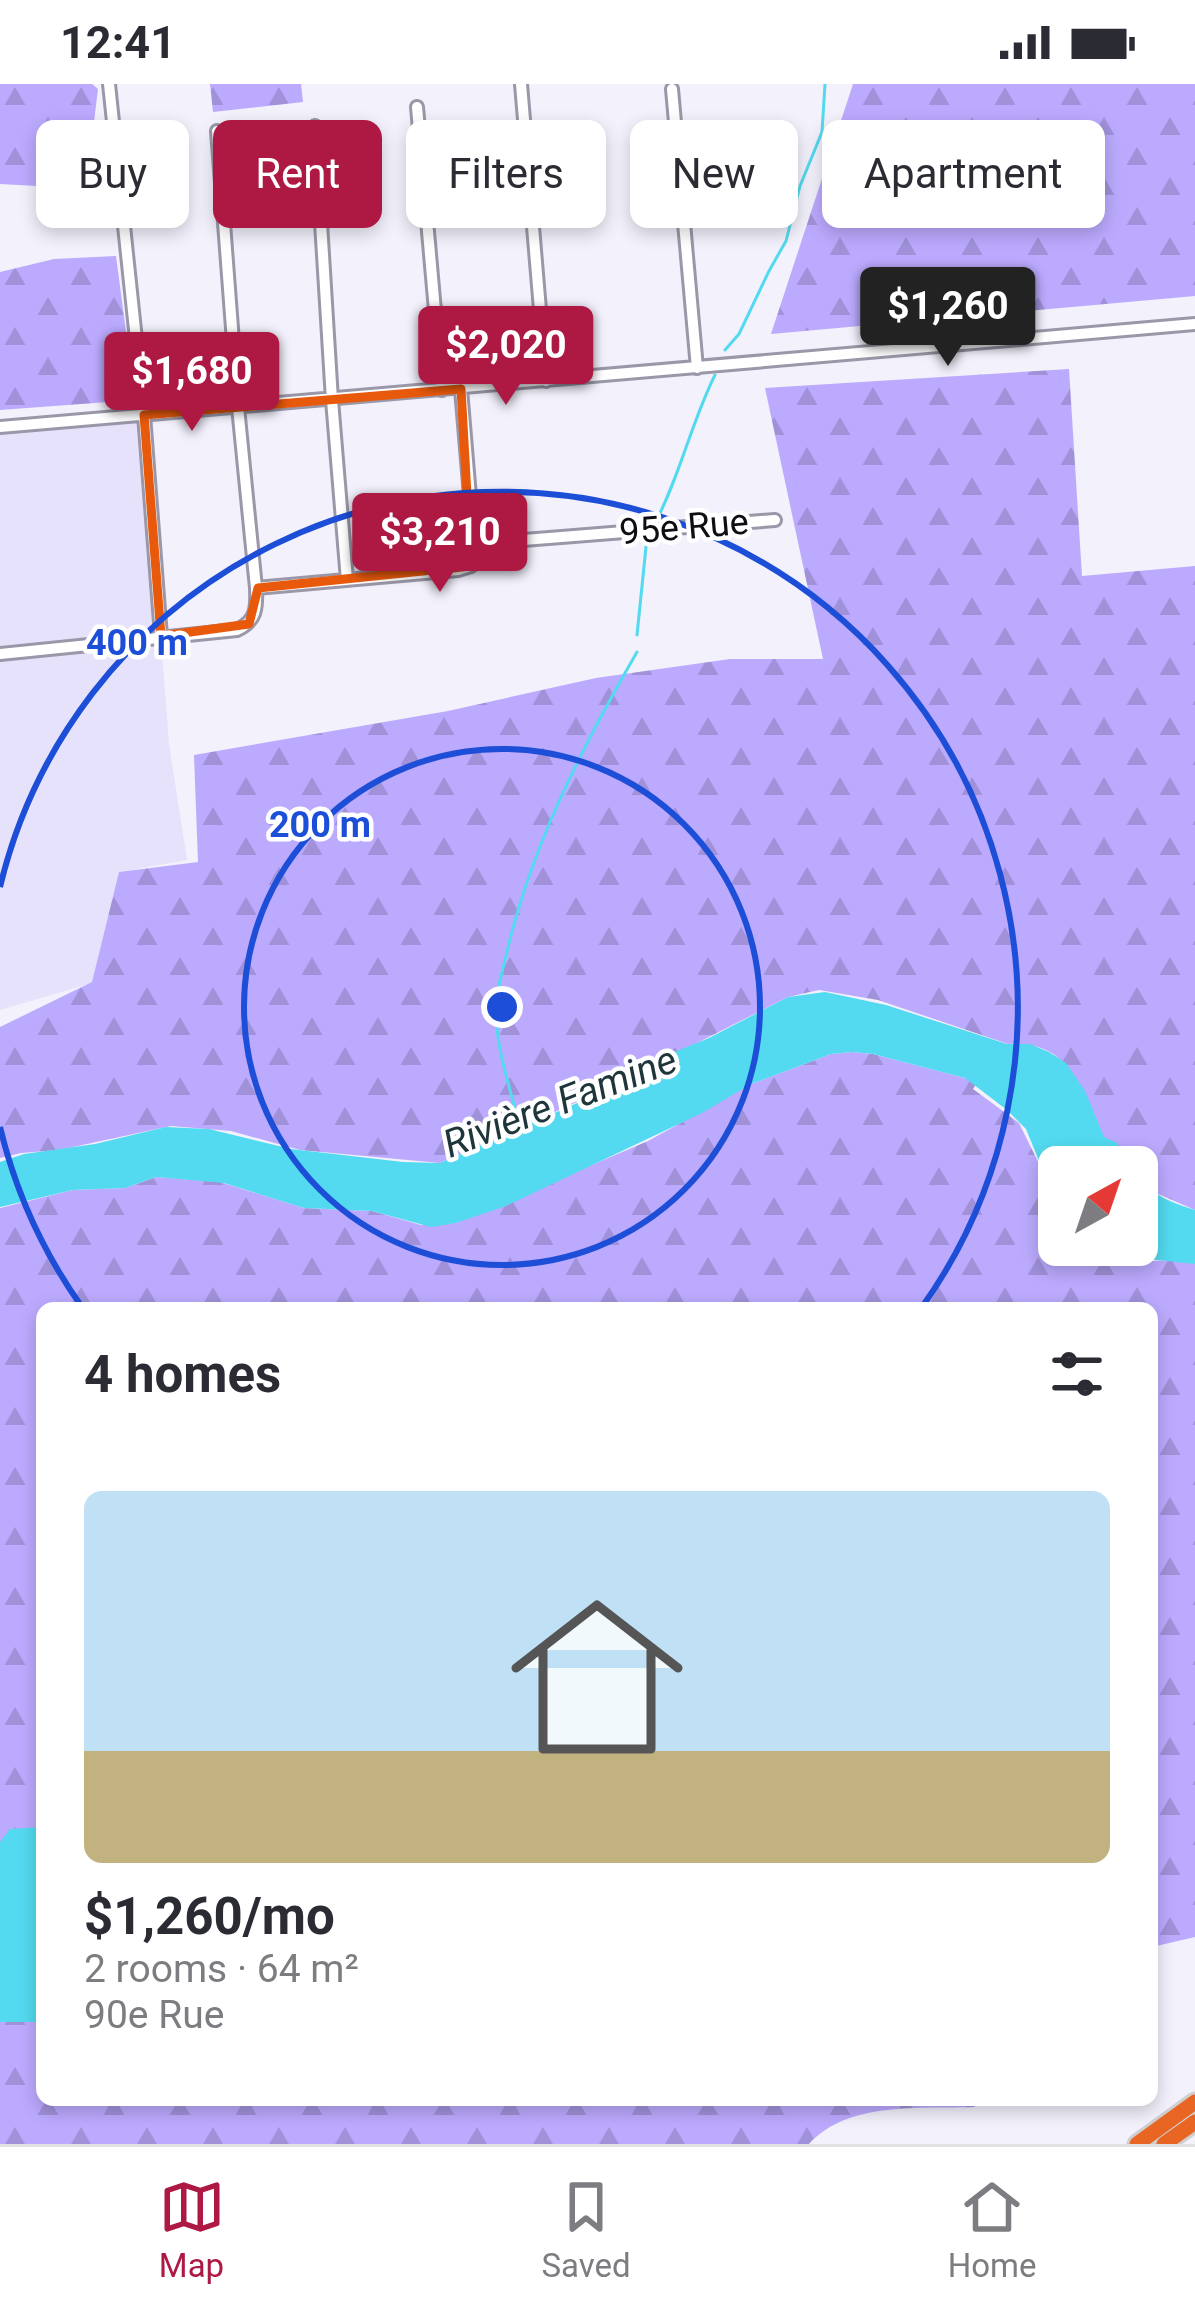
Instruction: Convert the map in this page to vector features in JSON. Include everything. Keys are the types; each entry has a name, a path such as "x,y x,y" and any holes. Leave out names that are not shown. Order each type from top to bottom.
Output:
{"highway":[{"path":"1137,2144 1195,2102"},
{"path":"1164,2144 1195,2122"}],"street":[{"path":"109,84 161,636"},
{"path":"520,84 546,381"},
{"path":"672,88 698,368"},
{"path":"417,107 442,390"},
{"path":"0,654 237,630 249,625 255,615 224,228"},
{"path":"321,228 347,580"},
{"path":"0,427 1195,324"},
{"path":"256,588 471,566 475,556 461,389"},
{"name":"95e Rue","path":"474,544 775,520"}],"highlighted area":[{"path":"461,389 471,566 258,588 249,624 161,636 144,415"}],"shaded area":[{"path":"144,415 169,744 187,860 119,872 92,983 0,1010 0,427"}],"green space":[{"path":"0,84 92,84 98,89 94,120 36,120 36,186 0,184"},
{"path":"210,84 301,84 303,102 213,112"},
{"path":"853,84 1195,84 1195,296 771,334 822,179 822,228 1105,228 1105,120 841,120"},
{"path":"116,256 135,400 0,410 0,272 54,259"},
{"path":"1069,369 1082,576 1195,566 1195,1210 1158,1194 1158,1146 1111,1146 1071,1072 1048,1051 1008,1044 878,1000 819,990 788,997 606,1089 440,1163 300,1150 231,1131 171,1126 0,1158 0,1027 92,982 119,872 198,862 194,755 448,711 596,678 730,659 823,659 765,388"},
{"path":"852,1052 965,1078 1019,1123 1038,1162 1038,1266 1195,1264 1195,1937 1158,1946 1158,1302 36,1302 36,2106 975,2106 864,2114 825,2130 809,2144 0,2144 0,1208 73,1190 125,1188 156,1177 220,1182 304,1208 372,1211 421,1225 456,1223 648,1141 751,1084 831,1054"}],"water":[{"path":"825,992 1049,1052 1066,1063 1085,1091 1104,1137 1119,1146 1038,1146 1038,1158 1026,1129 965,1078 852,1052 831,1054 751,1084 702,1113 506,1206 456,1223 431,1227 372,1211 304,1208 224,1183 156,1177 125,1188 73,1190 0,1207 0,1162 166,1127 209,1129 291,1149 440,1163 600,1093 788,997"},
{"path":"1158,1194 1195,1210 1195,1264 1158,1260"},
{"path":"36,1827 36,2022 0,2022 0,1842 10,1829"}],"waterway":[{"path":"725,350 739,334 786,241 800,186 822,132 825,84"},
{"path":"655,523 715,375"},
{"path":"637,635 647,537"},
{"name":"Rivière Famine","path":"520,1128 498,1040 496,1004 501,977 543,838 637,652"}]}
